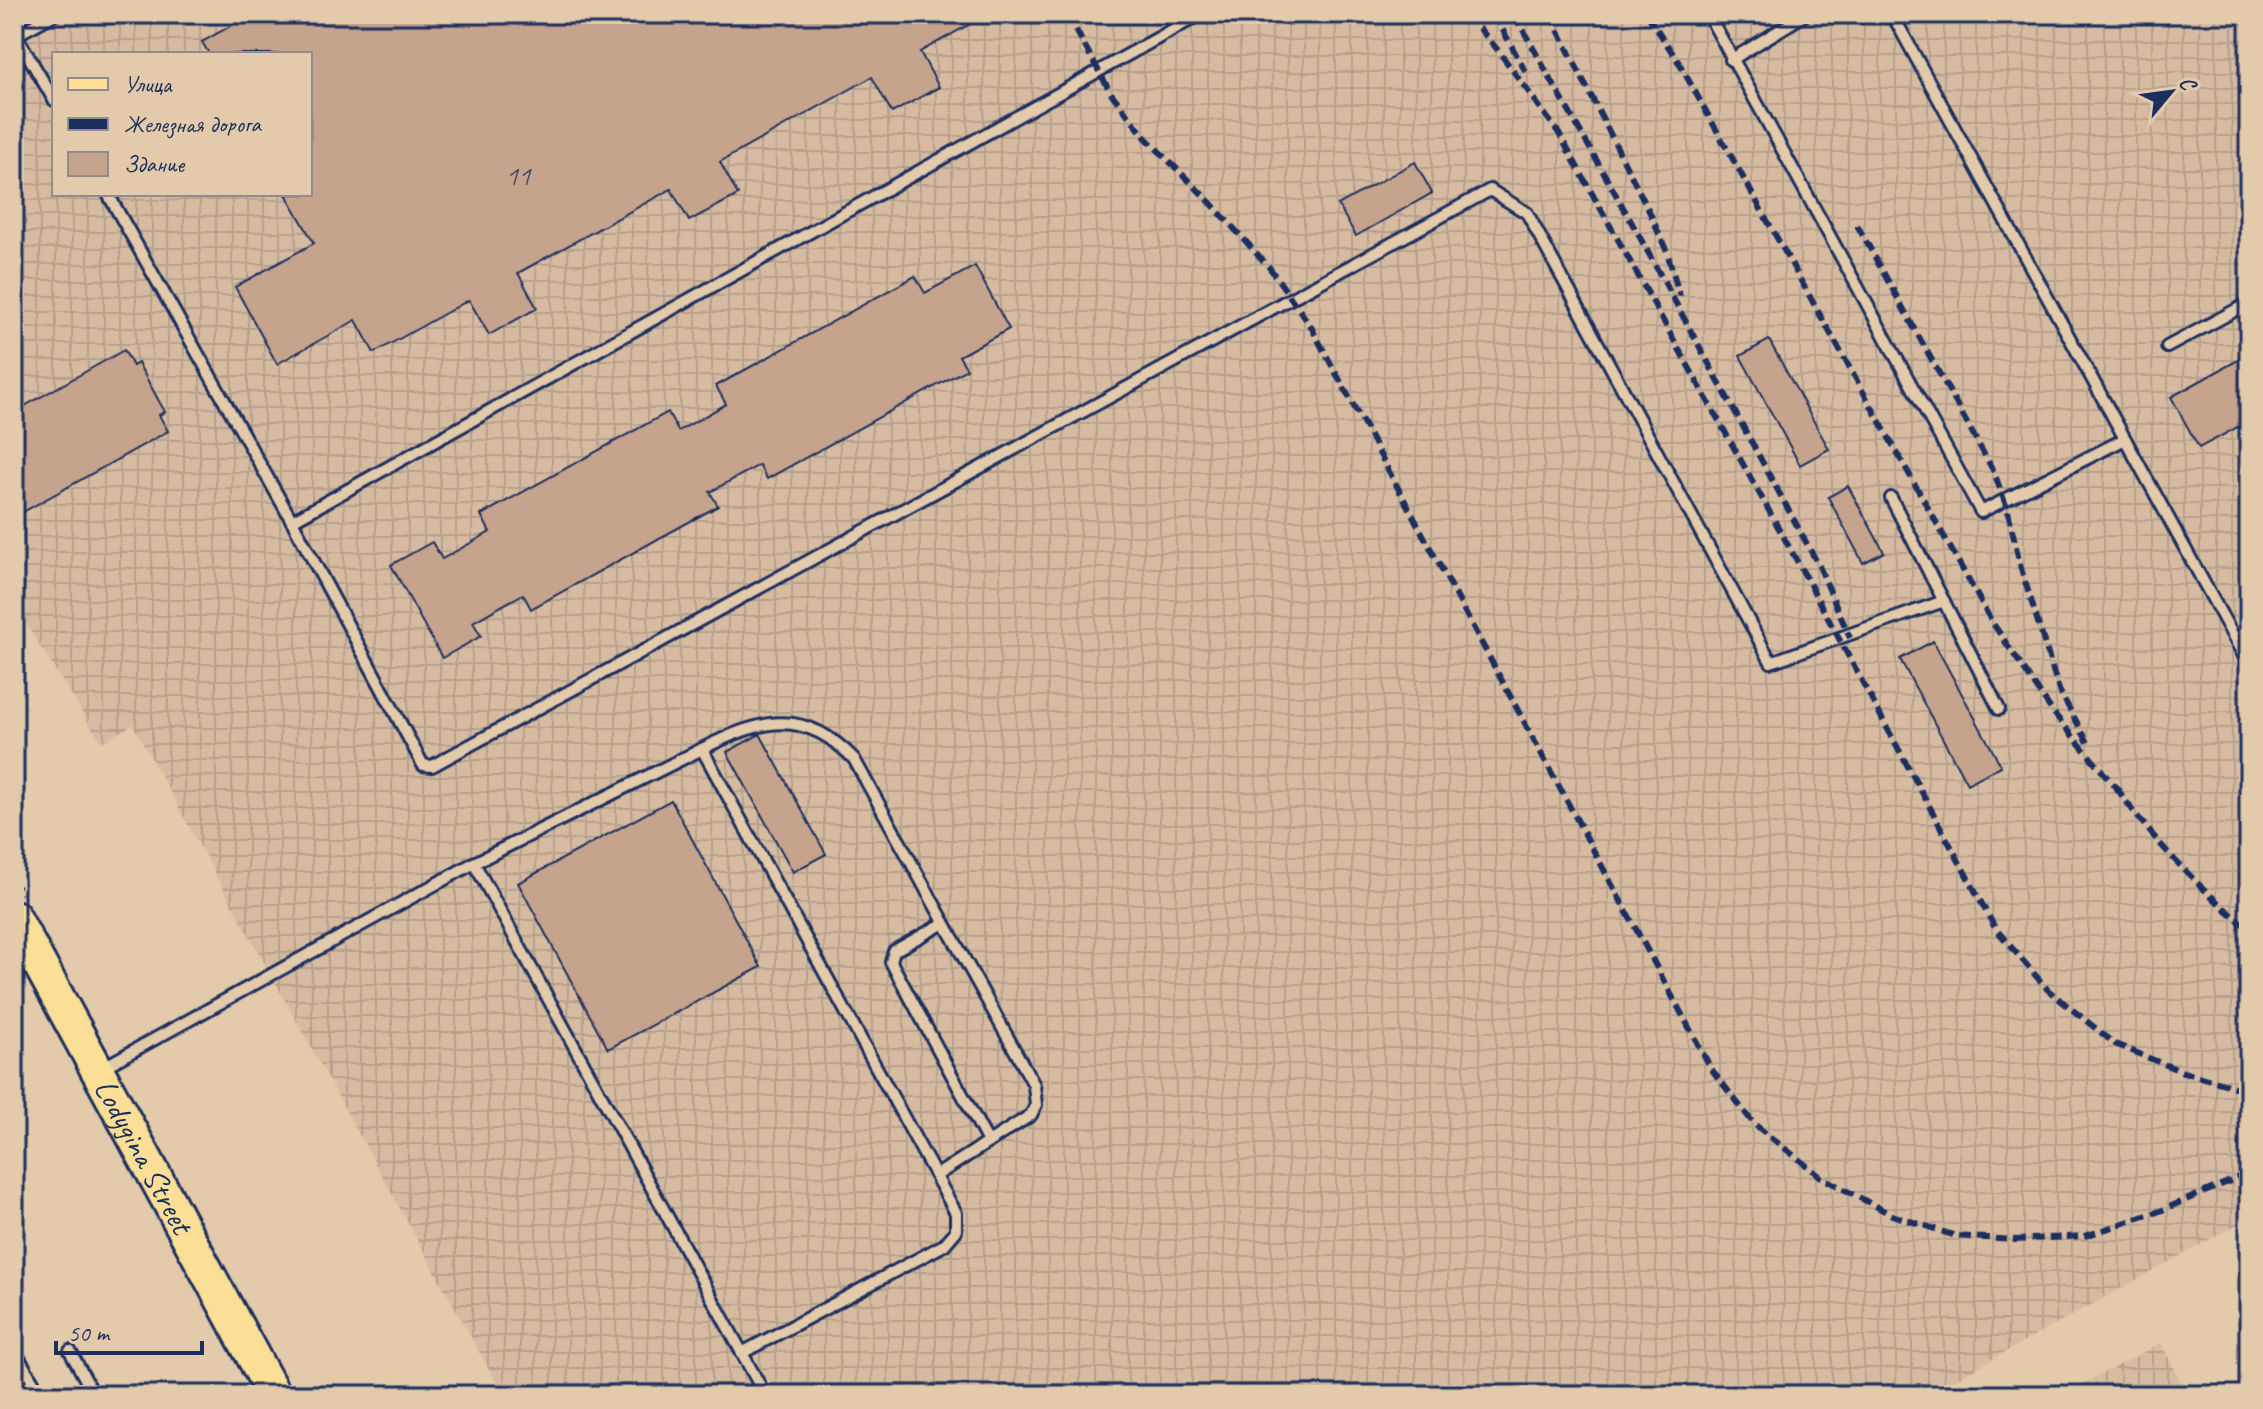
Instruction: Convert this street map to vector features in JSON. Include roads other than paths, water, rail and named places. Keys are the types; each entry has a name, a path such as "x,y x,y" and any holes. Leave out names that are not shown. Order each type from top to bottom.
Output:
{"main road":[{"name":"Lodygina Street","path":"14,917 274,1395"}],"lane":[{"path":"52,97 15,36 55,14"},
{"path":"292,521 1201,14"},
{"path":"1708,14 1981,512 2125,439"},
{"path":"1731,60 1806,14"},
{"path":"1892,14 2249,665"},
{"path":"109,196 292,521 423,765 432,766 1490,190 1527,213 1771,662 1944,601"},
{"path":"2167,347 2249,303"},
{"path":"1891,498 1999,709"},
{"path":"97,1071 474,863 739,730 766,723 804,725 836,740 854,759 1034,1085 1036,1105 1031,1115 937,1175"},
{"path":"702,749 956,1213 956,1231 944,1245 742,1353"},
{"path":"474,863 765,1395"},
{"path":"944,923 894,951 891,962 988,1142"},
{"path":"14,1350 41,1395"},
{"path":"70,1351 94,1395"}],"railway":[{"path":"1067,14 1111,93 1146,138 1269,267 1310,325 1712,1070 1754,1124 1821,1177 1892,1215 1956,1236 2015,1240 2085,1236 2160,1211 2249,1173"},
{"path":"1467,14 1558,132 1802,570 1995,928 2048,990 2115,1044 2183,1072 2249,1091"},
{"path":"1494,14 1528,76"},
{"path":"1514,14 1819,566 1850,638"},
{"path":"1550,14 1650,213 1667,252 1680,296"},
{"path":"1647,14 1679,63 1992,622 2052,711 2122,795"},
{"path":"1857,225 1994,472 2059,690 2090,746"},
{"path":"2116,787 2177,862 2249,929"}]}
